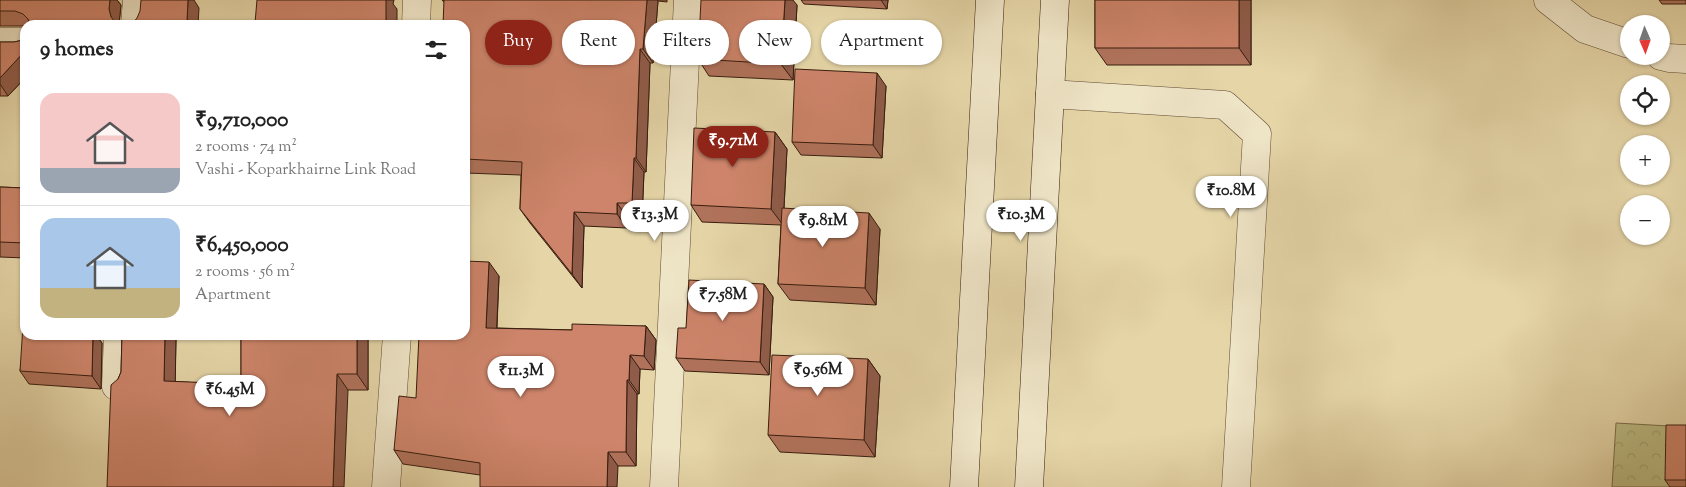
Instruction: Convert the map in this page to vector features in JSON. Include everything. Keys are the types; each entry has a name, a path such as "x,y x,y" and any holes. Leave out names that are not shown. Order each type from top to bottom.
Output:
{"street":[{"path":"136,20 137,0"},
{"path":"416,20 418,0"},
{"path":"664,487 688,0"},
{"path":"964,487 990,0"},
{"path":"1029,487 1055,0"},
{"path":"1548,0 1585,29 1620,41"},
{"path":"0,42 20,42"},
{"path":"1670,58 1686,59"},
{"path":"1050,94 1225,105 1257,134 1236,487"},
{"path":"116,386 118,340"},
{"path":"386,487 397,340"}],"green space":[{"path":"1616,423 1686,427 1686,487 1612,487"}],"building":[{"path":"0,0 110,0 109,9 114,20 28,20 23,14 15,11 0,11"},
{"path":"141,0 188,0 187,20 135,20 140,11"},
{"path":"257,0 386,0 386,20 255,20"},
{"path":"444,0 647,0 643,49 640,49 636,158 634,158 632,203 617,203 617,214 574,212 572,274 520,209 522,162 470,159 470,20 443,20"},
{"path":"701,0 785,0 784,20 739,20 739,61 729,61 729,20 700,20"},
{"path":"1095,0 1239,0 1239,48 1095,48"},
{"path":"20,41 20,56 0,78 0,42"},
{"path":"795,69 877,73 873,145 792,142"},
{"path":"694,128 775,132 771,209 691,205"},
{"path":"0,187 20,188 20,243 0,242"},
{"path":"782,208 869,213 865,288 778,284"},
{"path":"470,261 489,262 486,328 572,330 572,324 646,326 644,356 630,355 629,380 627,380 626,452 608,452 607,487 480,487 480,463 394,450 399,396 416,398 419,340 470,340"},
{"path":"689,280 764,284 760,362 676,358 678,328 686,328"},
{"path":"22,340 93,340 92,376 20,371"},
{"path":"122,340 165,340 164,381 241,384 241,340 357,340 357,374 337,374 333,487 107,487 111,385 118,379 121,372"},
{"path":"772,355 868,359 864,440 768,435"},
{"path":"1666,425 1686,425 1686,480 1665,480"}]}
